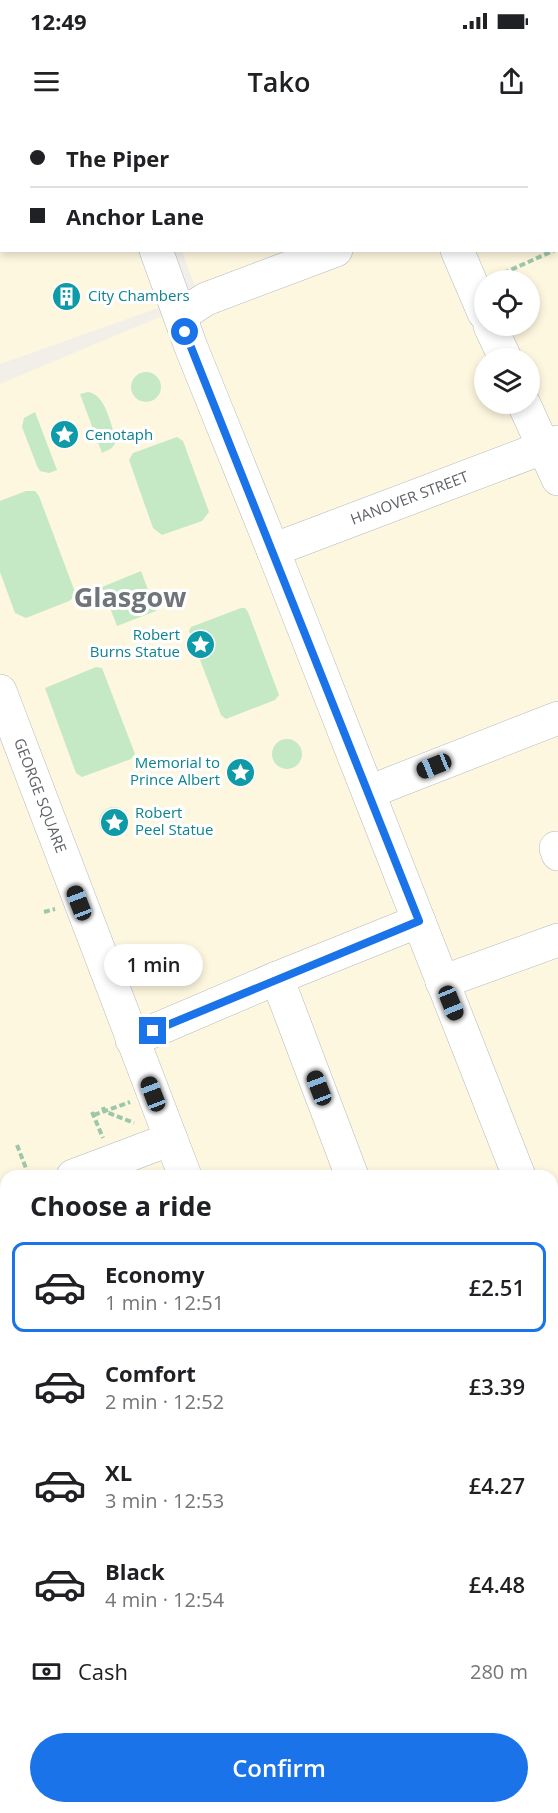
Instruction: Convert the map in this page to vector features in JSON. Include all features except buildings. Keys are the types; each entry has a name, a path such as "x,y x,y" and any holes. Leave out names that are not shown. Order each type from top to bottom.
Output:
{"street":[{"path":"157,252 517,1170"},
{"path":"180,316 206,299 331,252"},
{"path":"458,252 474,290"},
{"path":"531,414 551,445 558,479"},
{"name":"HANOVER STREET","path":"273,550 551,445"},
{"name":"GEORGE SQUARE","path":"0,691 182,1170"},
{"path":"369,792 558,718"},
{"path":"132,1040 419,921"},
{"path":"442,982 558,940"},
{"path":"277,978 350,1170"},
{"path":"89,1170 171,1139"}],"path":[{"path":"509,270 551,252"},
{"path":"97,1122 93,1113 121,1105"},
{"path":"17,1145 27,1170"}],"shaded area":[{"name":"City Chambers","path":"0,252 138,252 161,307 0,364"},
{"path":"182,252 558,252 558,1170 0,1170 0,384 200,300"}],"green space":[{"path":"146,372 157,376 161,387 157,398 146,402 135,398 131,387 135,376"},
{"path":"88,392 99,398 103,404 116,439 110,449 102,453 80,394"},
{"path":"35,412 57,470 49,473 40,471 37,466 22,427 24,418"},
{"path":"177,437 183,441 209,512 202,521 162,535 153,528 129,460 133,453"},
{"path":"26,491 35,491 39,496 75,592 69,601 26,618 15,613 0,572 0,501"},
{"path":"141,571 156,611 117,626 102,587"},
{"path":"245,608 248,612 279,695 275,700 226,719 221,715 189,631 191,627"},
{"path":"96,667 102,668 135,754 131,759 82,777 76,773 45,688"},
{"path":"287,739 298,743 302,754 298,765 287,769 276,765 272,754 276,743"},
{"path":"114,807 120,808 128,816 128,828 120,836 114,837 108,836 100,828 99,822 100,816 108,808"}],"place":[{"name":"City Chambers","path":"67,296"},
{"name":"Cenotaph","path":"64,435"},
{"name":"Robert Burns Statue","path":"201,644"},
{"name":"Memorial to Prince Albert","path":"241,772"},
{"name":"Robert Peel Statue","path":"114,822"}],"district":[{"name":"Glasgow","path":"130,598"}],"route":[{"path":"153,1031 419,921 185,332"}]}
